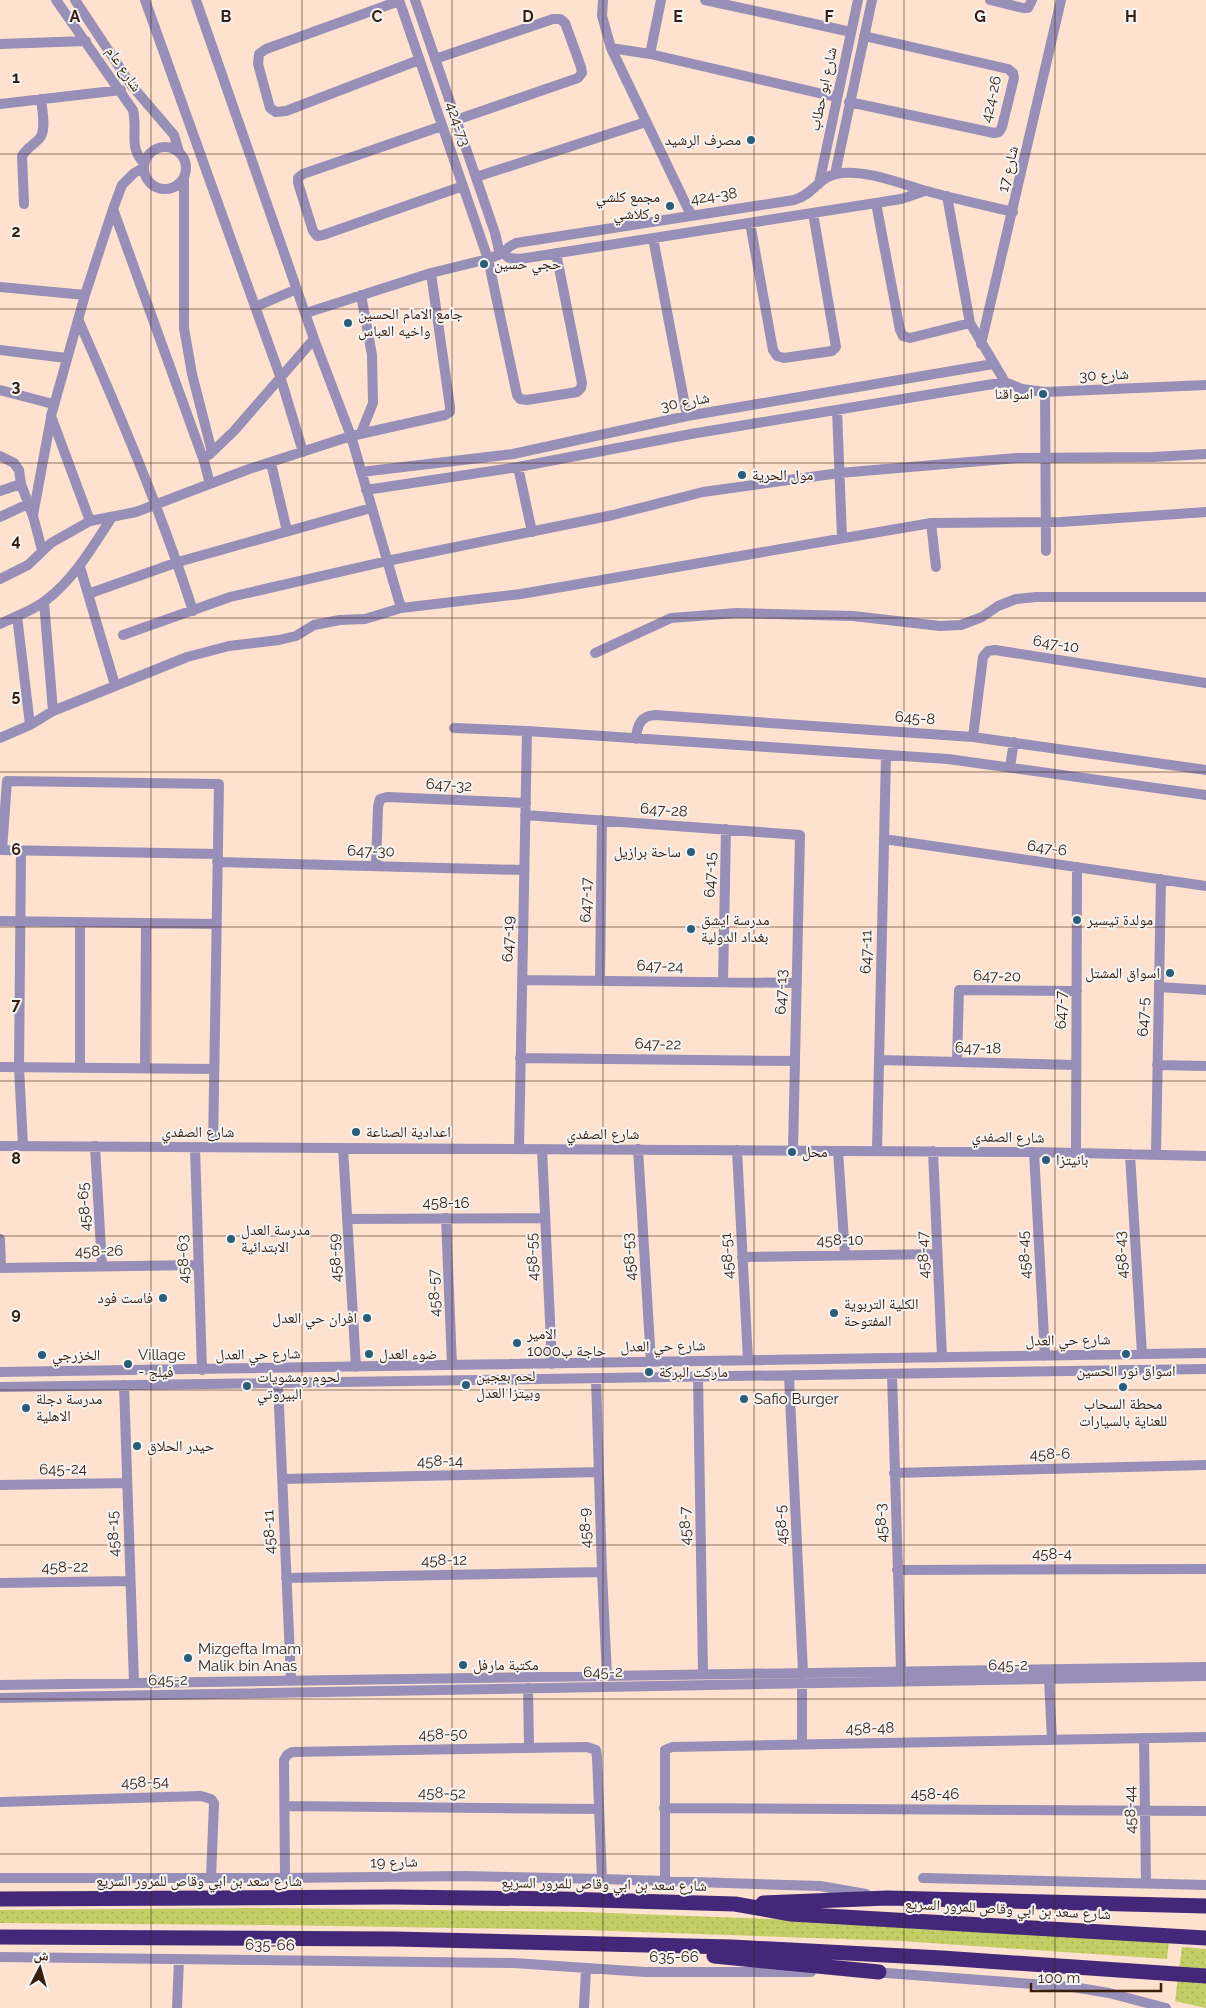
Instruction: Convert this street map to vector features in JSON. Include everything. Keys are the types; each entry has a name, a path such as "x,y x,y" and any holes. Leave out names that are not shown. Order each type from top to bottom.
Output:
{"highway":[{"name":"شارع سعد بن ابي وقاص للمرور السريع","path":"0,1900 394,1897 735,1904 791,1914 1206,1938"},
{"path":"735,1904 887,1898 1206,1906"},
{"path":"0,1937 395,1939 732,1947 942,1958 1206,1976"},
{"path":"611,1945 880,1972"}],"street":[{"name":"شارع عام","path":"56,0 121,90 133,110 136,122 134,151 143,165"},
{"name":"شارع عام","path":"75,0 132,86 174,135 182,156"},
{"path":"145,0 280,376 303,452"},
{"path":"196,0 314,339 356,434 361,472 400,608"},
{"path":"399,0 266,49 259,54 258,64 270,108 276,112 286,111 420,60"},
{"name":"424-73","path":"399,0 488,259 517,395 520,399 527,400 577,392 581,388 582,383 556,253"},
{"name":"424-73","path":"416,0 502,254"},
{"path":"603,0 602,16 611,48 691,215"},
{"path":"650,54 661,0"},
{"path":"705,0 851,32"},
{"name":"شارع ابو حطاب","path":"818,184 858,0"},
{"name":"شارع ابو حطاب","path":"835,174 872,0"},
{"path":"990,0 1023,8 1028,8 1032,0"},
{"name":"شارع 17","path":"981,344 1061,0"},
{"path":"435,59 553,19 560,19 565,23 581,67 582,73 578,78 456,120"},
{"name":"424-26","path":"849,102 994,133 999,132 1002,127 1014,78 1013,73 1008,69 864,36"},
{"path":"0,44 86,41"},
{"path":"611,48 650,54 836,97"},
{"path":"0,104 121,90"},
{"path":"24,204 22,156 41,137 43,129 41,99"},
{"path":"476,177 646,122"},
{"path":"442,126 303,174 298,178 313,231 317,236 323,235 463,186"},
{"path":"33,516 53,404 113,209 122,185 143,165 147,155 154,149 162,147 171,148 182,156 186,168 184,177 184,328 192,374 212,452"},
{"path":"182,156 198,148"},
{"path":"143,165 145,176 149,183 156,188 172,188 179,184 184,177"},
{"path":"835,174 846,173 878,177 925,191 1013,212"},
{"name":"424-38","path":"306,313 431,273 488,259 502,254 516,243 794,200 806,196 827,177 835,174"},
{"name":"424-38","path":"502,254 516,259 901,199 925,191"},
{"path":"947,196 970,323 1005,382"},
{"path":"794,200 797,215"},
{"path":"876,203 900,330 903,336 910,338 970,323"},
{"path":"113,209 204,461 210,484"},
{"path":"750,222 773,350 777,356 784,358 832,351 836,347 813,213"},
{"path":"653,238 688,416"},
{"path":"0,579 28,565 42,550 90,521 156,505 210,484 356,434 446,415 450,412 431,273"},
{"path":"0,287 85,295"},
{"path":"255,307 297,288"},
{"path":"356,434 373,403 372,355 362,296"},
{"path":"78,319 156,505 194,611"},
{"path":"204,461 234,431 314,339"},
{"path":"0,350 66,358"},
{"name":"شارع 30","path":"361,472 513,454 688,416 993,364"},
{"name":"شارع 30","path":"366,490 518,467 673,438 1005,382 1022,389 1045,392 1206,385"},
{"path":"0,390 53,404"},
{"path":"1045,392 1046,552"},
{"path":"837,410 842,538"},
{"path":"51,416 90,521"},
{"path":"670,420 673,438"},
{"path":"123,635 230,597 613,515 703,492 839,473 1017,458 1153,457 1206,454"},
{"path":"0,456 14,463 19,470 21,484 33,516 42,550"},
{"path":"271,463 286,531"},
{"path":"518,467 532,532"},
{"path":"0,491 21,484"},
{"path":"0,517 28,504"},
{"path":"88,594 178,562 371,508"},
{"path":"0,734 0,738 30,725 53,711 187,657 229,646 279,640 296,636 314,625 340,620 365,619 400,608 521,594 931,523 1047,522 1206,512"},
{"path":"0,624 44,602 80,567 112,517"},
{"path":"931,523 936,567"},
{"path":"80,567 115,685"},
{"path":"595,653 671,618 737,613 854,616 940,626 961,624 982,617 998,606 1016,599 1036,597 1206,597"},
{"path":"44,602 53,711"},
{"path":"17,616 30,725"},
{"name":"647-10","path":"973,737 983,657 988,651 995,650 1206,683"},
{"name":"645-8","path":"636,739 638,725 641,721 650,715 655,715 973,737 1206,770"},
{"path":"454,728 527,731 948,759 1206,795"},
{"name":"647-19","path":"519,1149 527,731"},
{"path":"1010,767 1014,742"},
{"name":"647-11","path":"877,1151 886,755"},
{"path":"1,850 3,783 219,784 213,1147"},
{"name":"647-32","path":"376,866 378,807 380,799 388,797 526,804"},
{"name":"647-28","path":"525,814 800,835"},
{"name":"647-17","path":"600,981 602,820"},
{"name":"647-15","path":"723,982 726,829"},
{"name":"647-13","path":"793,1150 800,835"},
{"name":"647-6","path":"884,839 1206,886"},
{"name":"647-30","path":"1,850 376,866 524,870"},
{"path":"21,850 19,1067 23,1146"},
{"name":"647-7","path":"1076,1153 1078,867"},
{"name":"647-5","path":"1156,1154 1161,879"},
{"path":"0,921 216,924"},
{"path":"80,922 80,1068"},
{"path":"145,1068 146,923"},
{"name":"647-24","path":"522,980 796,983"},
{"path":"1159,987 1206,990"},
{"name":"647-20","path":"957,1062 959,990 1077,991"},
{"name":"647-22","path":"520,1058 795,1061"},
{"name":"647-18","path":"879,1060 1076,1065"},
{"path":"1157,1065 1206,1066"},
{"path":"0,1067 214,1069"},
{"name":"شارع الصفدي","path":"0,1146 933,1151 1206,1156"},
{"name":"458-65","path":"96,1146 102,1266"},
{"name":"458-63","path":"194,1147 202,1370"},
{"name":"458-59","path":"343,1148 356,1367"},
{"name":"458-55","path":"542,1149 552,1364"},
{"name":"458-53","path":"638,1150 651,1362"},
{"name":"458-51","path":"737,1150 748,1360"},
{"path":"838,1151 844,1255"},
{"name":"458-47","path":"933,1151 942,1357"},
{"name":"458-45","path":"1034,1152 1045,1356"},
{"name":"458-43","path":"1130,1154 1142,1354"},
{"name":"458-57","path":"446,1218 452,1366"},
{"name":"458-16","path":"347,1219 545,1218"},
{"path":"0,1239 1,1268"},
{"name":"458-10","path":"742,1257 938,1254"},
{"name":"458-26","path":"1,1268 198,1264"},
{"name":"شارع حي العدل","path":"0,1372 1206,1353"},
{"path":"1086,1356 1086,1371"},
{"path":"492,1365 492,1380"},
{"name":"شارع حي العدل","path":"0,1386 1206,1369"},
{"path":"63,1372 64,1386"},
{"name":"458-3","path":"892,1374 901,1670"},
{"name":"458-5","path":"789,1376 804,1672"},
{"name":"458-7","path":"698,1377 703,1673"},
{"name":"458-9","path":"596,1379 602,1572 608,1676"},
{"name":"458-11","path":"278,1383 291,1680"},
{"name":"458-15","path":"124,1385 134,1683"},
{"name":"458-6","path":"894,1473 1206,1465"},
{"name":"458-14","path":"282,1479 598,1472"},
{"name":"645-24","path":"0,1485 127,1483"},
{"name":"458-4","path":"897,1570 1206,1569"},
{"name":"458-12","path":"286,1578 602,1572"},
{"name":"458-22","path":"0,1583 130,1581"},
{"name":"645-2","path":"0,1685 901,1670 1206,1667"},
{"path":"651,1675 651,1686"},
{"name":"645-2","path":"0,1698 1206,1676"},
{"path":"430,1678 430,1690"},
{"path":"1050,1679 1052,1740"},
{"path":"802,1683 802,1744"},
{"path":"528,1688 529,1747"},
{"name":"458-48","path":"664,1880 665,1750 672,1747 1206,1737"},
{"name":"458-44","path":"1144,1738 1146,1883"},
{"name":"458-50","path":"285,1878 284,1760 292,1752 587,1747 596,1750 602,1879"},
{"name":"458-54","path":"0,1802 201,1796 211,1798 214,1803 212,1878"},
{"name":"458-52","path":"285,1806 599,1809"},
{"name":"458-46","path":"664,1808 1206,1811"},
{"name":"شارع 19","path":"0,1878 464,1876 664,1880 820,1886 887,1898"},
{"path":"923,1878 1206,1885"},
{"name":"635-66","path":"0,1958 505,1962 645,1972 880,1972 1073,1987 1109,1993 1166,2008"},
{"path":"177,2008 179,1959"},
{"path":"584,2008 586,1968"}],"green space":[{"path":"270,1908 583,1912 901,1924 1169,1940 1167,1959 901,1941 583,1930 0,1923 0,1910"},
{"path":"1182,1947 1206,1949 1206,2008 1175,2001"}],"place":[{"name":"مصرف الرشيد","path":"751,140"},
{"name":"مجمع كلشي و كلاشي","path":"670,206"},
{"name":"حجي حسين","path":"484,264"},
{"name":"جامع الامام الحسين واخيه العباس","path":"348,323"},
{"name":"اسواقنا","path":"1043,394"},
{"name":"مول الحرية","path":"742,475"},
{"name":"ساحة برازيل","path":"691,852"},
{"name":"مولدة تيسير","path":"1077,920"},
{"name":"مدرسة ايشق بغداد الدولية","path":"691,929"},
{"name":"اسواق المشتل","path":"1170,973"},
{"name":"اعدادية الصناعة","path":"356,1132"},
{"name":"محل","path":"792,1152"},
{"name":"بانيتزا","path":"1046,1160"},
{"name":"مدرسة العدل الابتدائية","path":"231,1239"},
{"name":"فاست فود","path":"163,1298"},
{"name":"الكلية التربوية المفتوحة","path":"834,1313"},
{"name":"افران حي العدل","path":"367,1318"},
{"name":"الامير حاجة ب1000","path":"517,1343"},
{"name":"ضوء العدل","path":"369,1354"},
{"name":"اسواق نور الحسين","path":"1126,1354"},
{"name":"الخزرجي","path":"42,1355"},
{"name":"Village - فيلج","path":"128,1364"},
{"name":"ماركت البركة","path":"649,1372"},
{"name":"لحم بعجين وبيتزا العدل","path":"466,1385"},
{"name":"لحوم ومشويات البيروتي","path":"247,1386"},
{"name":"محطة السحاب للعناية بالسيارات","path":"1123,1387"},
{"name":"Safio Burger","path":"744,1399"},
{"name":"مدرسة دجلة الاهلية","path":"26,1408"},
{"name":"حيدر الحلاق","path":"137,1446"},
{"name":"Mizgefta Imam Malik bin Anas","path":"188,1658"},
{"name":"مكتبة مارفل","path":"463,1665"}]}
